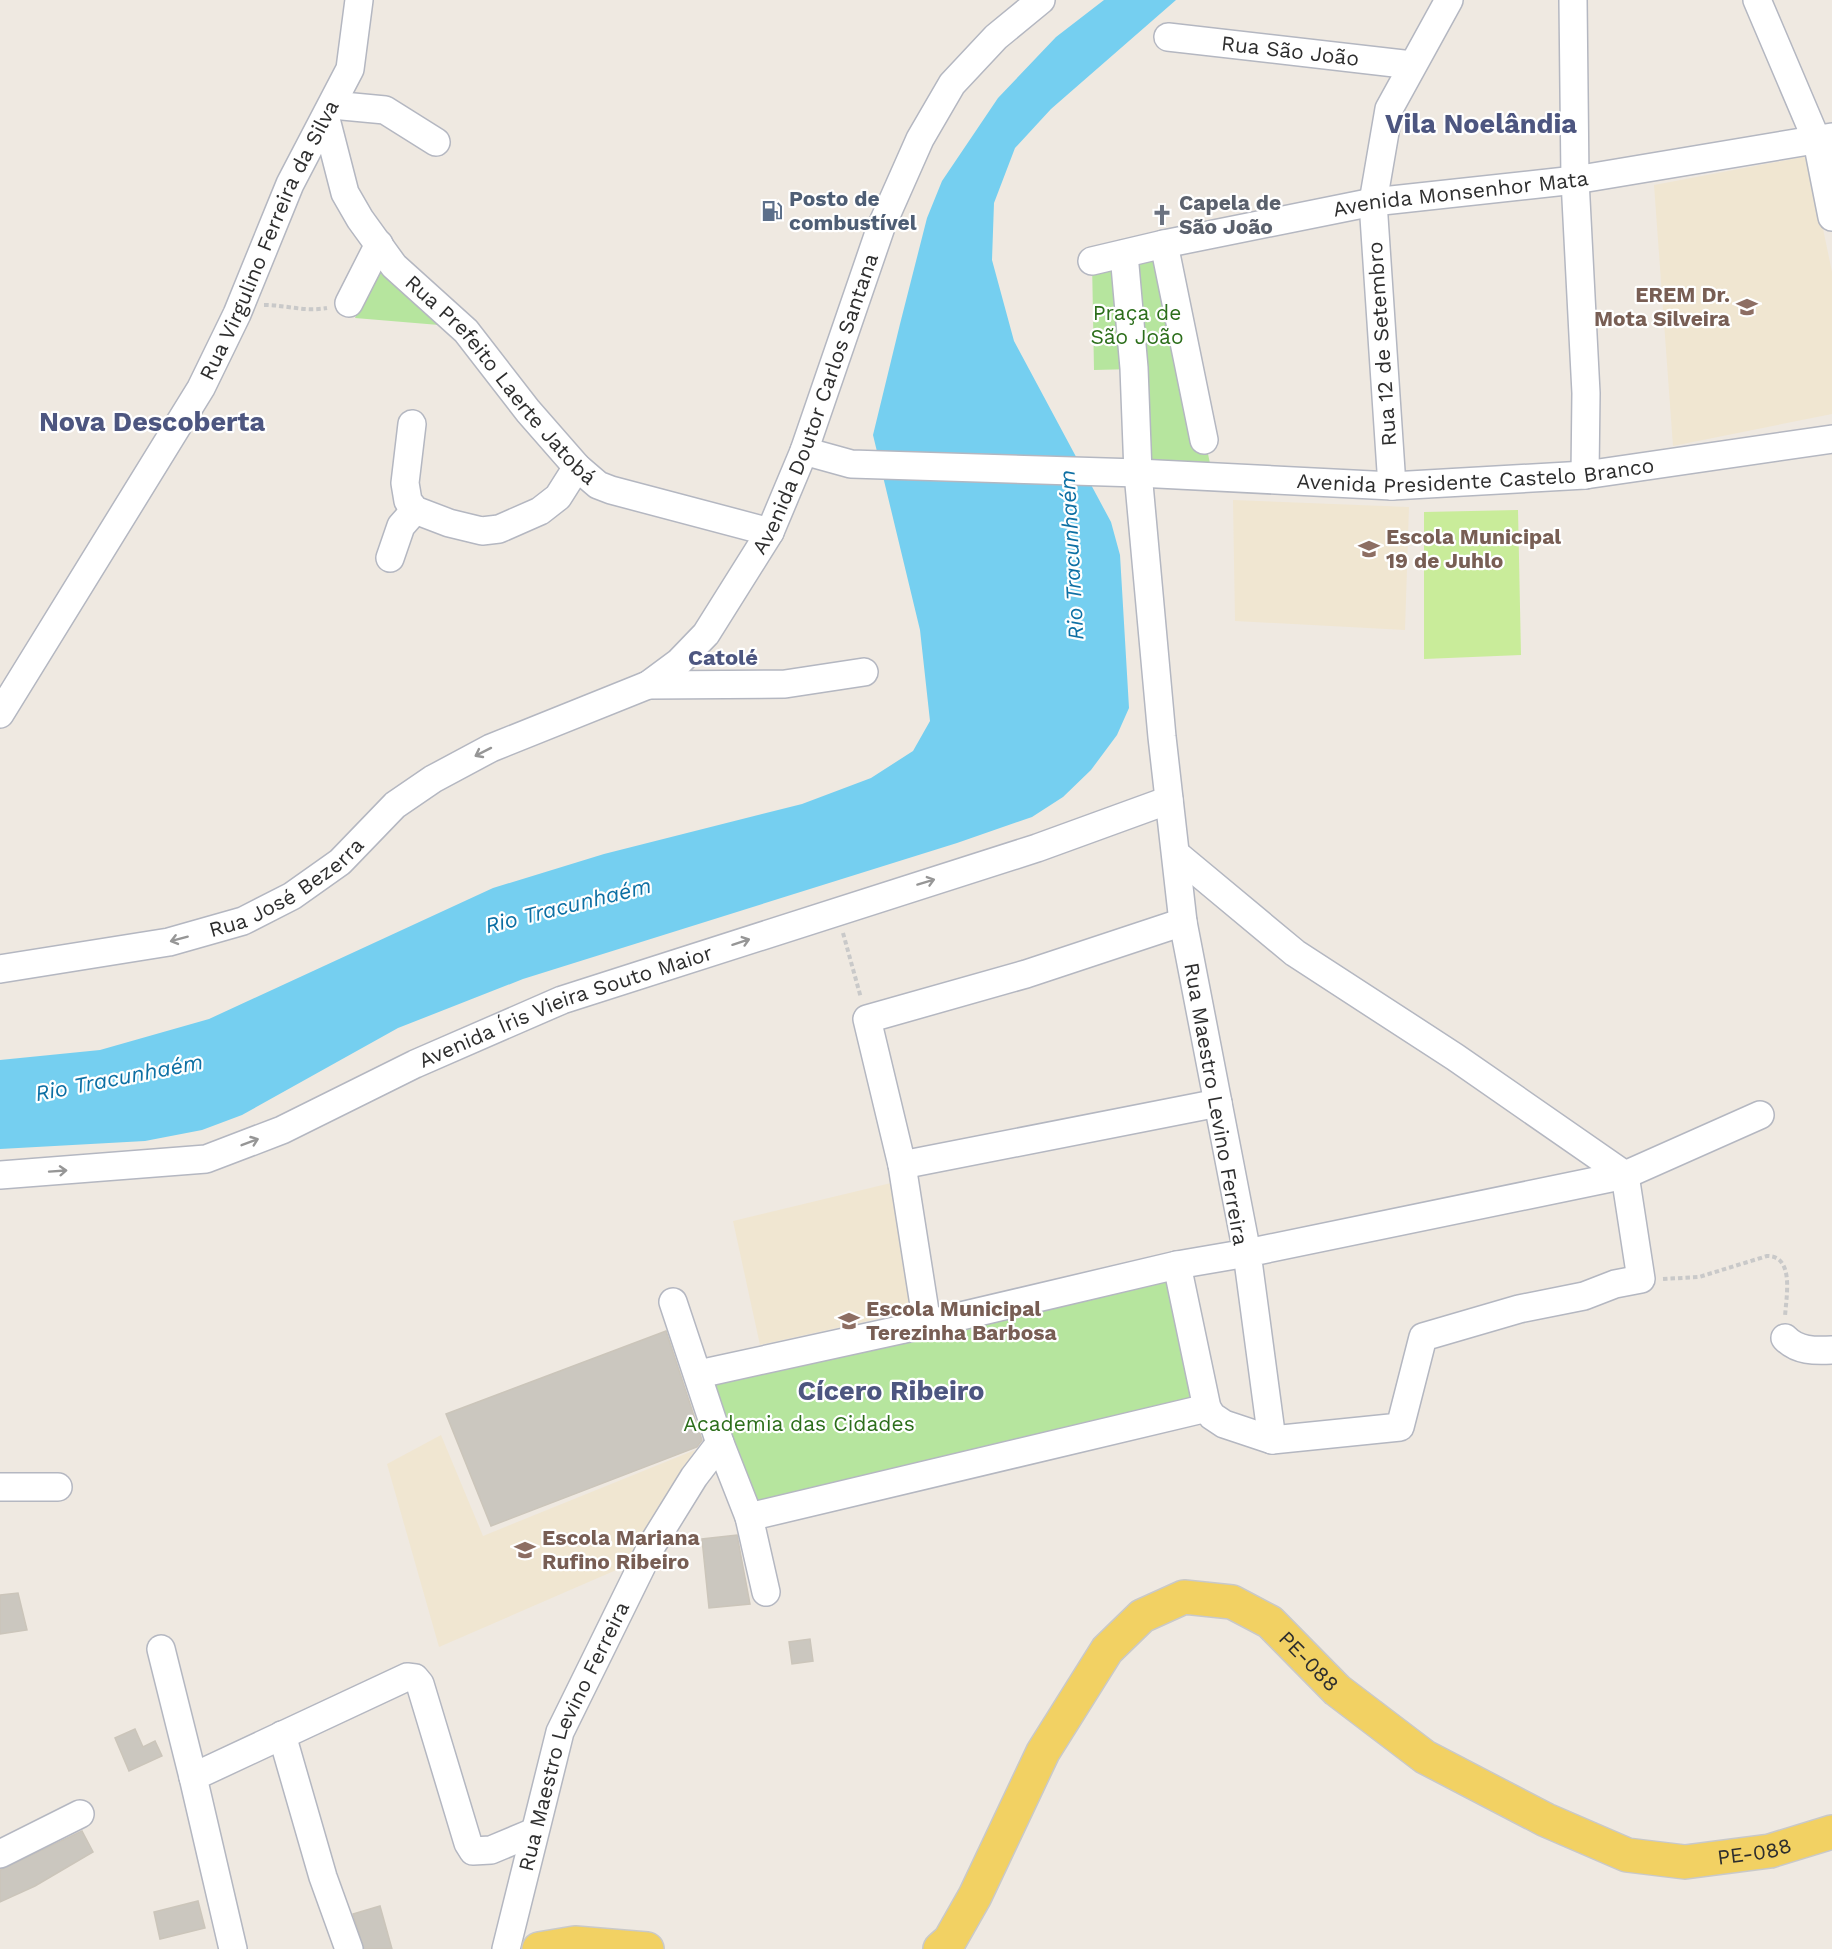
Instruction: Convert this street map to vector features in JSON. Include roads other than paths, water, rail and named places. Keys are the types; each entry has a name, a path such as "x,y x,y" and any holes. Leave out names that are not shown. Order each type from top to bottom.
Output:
{"main road":[{"name":"PE-088","path":"940,1949 950,1940 975,1896 1043,1752 1107,1650 1142,1616 1184,1597 1232,1602 1270,1622 1337,1690 1425,1757 1546,1820 1627,1855 1685,1862 1770,1851 1832,1832"},
{"path":"540,1949 575,1943 647,1949"}],"street":[{"name":"Rua Virgulino Ferreira da Silva","path":"0,714 201,387 237,314 290,184 350,69 359,0"},
{"name":"Avenida Doutor Carlos Santana","path":"648,685 678,663 706,634 770,532 804,451 881,226 920,140 952,84 996,37 1041,0"},
{"name":"Rua 12 de Setembro","path":"1392,486 1373,202 1389,109 1449,0"},
{"path":"1572,0 1575,180 1586,393 1585,475"},
{"path":"1757,0 1824,139 1832,217"},
{"name":"Rua São João","path":"1168,37 1412,65"},
{"path":"329,112 385,110 436,142"},
{"name":"Rua Prefeito Laerte Jatobá","path":"329,112 345,193 360,219 394,266 466,331 528,411 577,467 598,485 611,490 770,532"},
{"name":"Avenida Monsenhor Mata","path":"1092,261 1164,244 1373,202 1575,180 1824,139"},
{"path":"349,303 379,244"},
{"path":"1164,244 1204,440"},
{"name":"Rua Maestro Levino Ferreira","path":"699,1374 927,1324 1177,1265 1247,1253 1183,922 1127,473 1134,368 1124,254"},
{"path":"412,424 405,483 408,501 415,510 466,527 482,531 499,529 523,520 558,497 577,467"},
{"name":"Avenida Presidente Castelo Branco","path":"804,451 851,464 1127,473 1392,486 1585,475 1832,439"},
{"path":"390,558 401,526 415,510"},
{"path":"648,685 785,684 864,672"},
{"name":"Rua José Bezerra","path":"0,969 169,942 243,921 292,896 340,862 396,805 433,778 491,748 648,685"},
{"name":"Avenida Íris Vieira Souto Maior","path":"0,1175 206,1159 282,1130 416,1064 562,1000 1133,815 1169,800"},
{"path":"1176,854 1295,953 1455,1057 1625,1175 1641,1278 1615,1284 1584,1296 1519,1309 1423,1337 1400,1427 1272,1440 1224,1424 1212,1416 1207,1408 1177,1265"},
{"path":"927,1324 902,1165 867,1019 1026,974 1183,922"},
{"path":"902,1165 1218,1103"},
{"path":"1272,1440 1247,1253 1625,1175 1760,1115"},
{"path":"673,1302 699,1374 720,1443 749,1517 766,1592"},
{"path":"1785,1338 1792,1346 1832,1350"},
{"path":"749,1517 1207,1408"},
{"name":"Rua Maestro Levino Ferreira","path":"506,1949 560,1732 651,1545 694,1477 720,1443"},
{"path":"0,1487 58,1486"},
{"path":"161,1649 233,1949"},
{"path":"193,1777 407,1677 415,1678 420,1684 468,1843 473,1851 491,1850 534,1832"},
{"path":"282,1735 323,1877 349,1949"},
{"path":"0,1854 80,1814"}],"water":[{"name":"Rio Tracunhaém","path":"1104,0 1176,0 1051,109 1015,148 994,203 992,260 1014,341 1111,522 1120,555 1129,708 1117,735 1091,770 1063,797 1032,817 957,843 523,979 398,1028 242,1115 202,1130 145,1141 0,1149 0,1060 100,1050 209,1019 493,888 604,854 802,804 871,778 913,751 930,721 920,630 873,435 900,324 927,218 942,181 998,98 1056,37"}],"place":[{"name":"Posto de combustível","path":"772,211"},
{"name":"Capela de São João","path":"1162,215"},
{"name":"EREM Dr. Mota Silveira","path":"1747,307"},
{"name":"Escola Municipal 19 de Juhlo","path":"1369,549"},
{"name":"Escola Municipal Terezinha Barbosa","path":"849,1321"},
{"name":"Escola Mariana Rufino Ribeiro","path":"525,1550"}],"district":[{"name":"Vila Noelândia","path":"1481,124"},
{"name":"Nova Descoberta","path":"152,422"},
{"name":"Catolé","path":"723,657"},
{"name":"Cícero Ribeiro","path":"891,1391"}],"park label":[{"name":"Praça de São João","path":"1137,325"},
{"name":"Academia das Cidades","path":"799,1424"}]}
